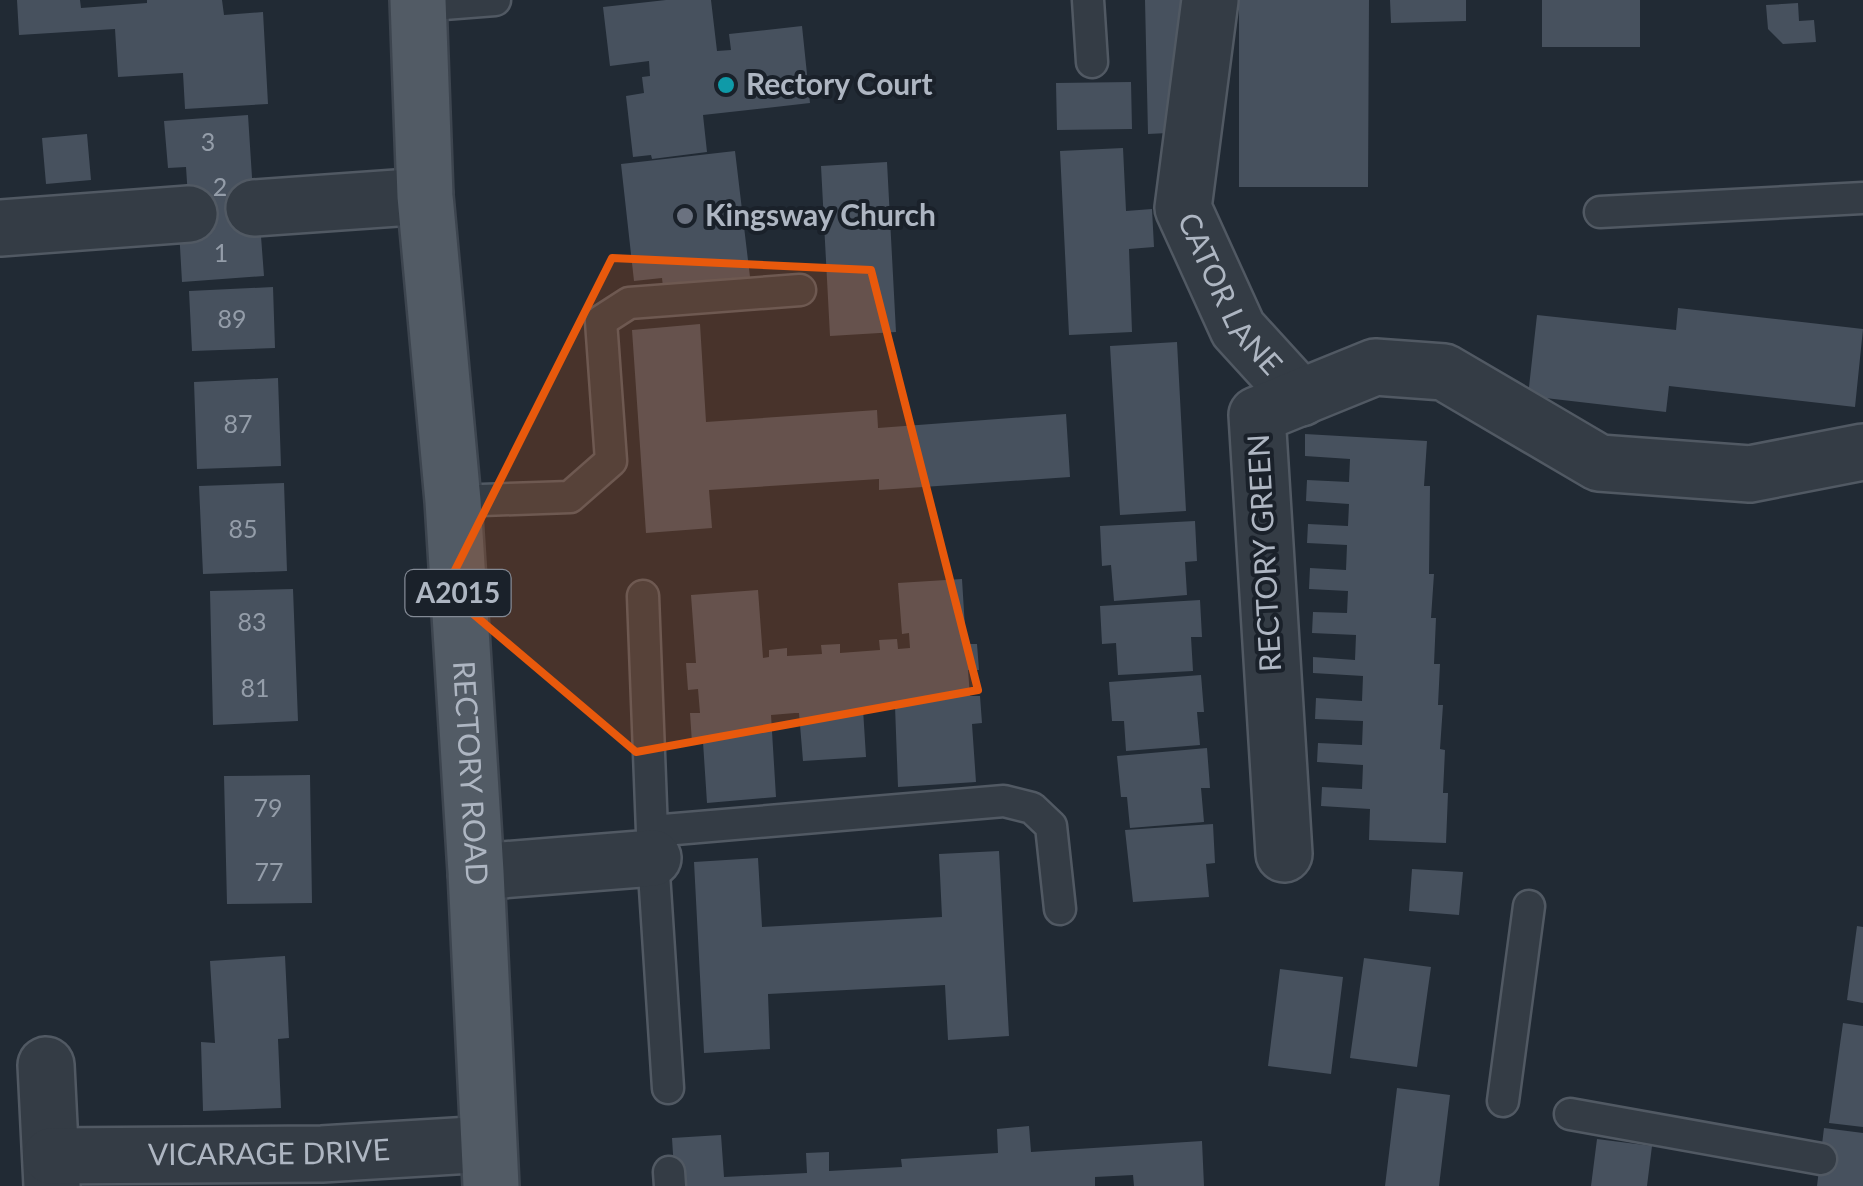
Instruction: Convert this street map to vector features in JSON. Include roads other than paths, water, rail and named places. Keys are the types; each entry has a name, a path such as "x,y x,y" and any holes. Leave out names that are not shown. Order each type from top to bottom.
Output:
{"main road":[{"name":"RECTORY ROAD","path":"418,3 425,196 453,501 476,872 489,1165"}],"street":[{"name":"CATOR LANE","path":"1210,0 1184,208 1238,328 1301,398"},
{"path":"254,208 425,196"},
{"path":"0,228 189,214"},
{"name":"RECTORY GREEN","path":"1284,854 1257,414 1375,367 1444,372 1599,463 1750,474 1863,452"},
{"path":"476,872 653,845"},
{"name":"VICARAGE DRIVE","path":"46,1065 51,1171 489,1165"}],"lane":[{"path":"418,3 495,0"},
{"path":"1088,0 1092,62"},
{"path":"1600,212 1863,198"},
{"path":"453,501 570,497 611,461 601,321 630,302 800,290"},
{"path":"643,596 668,1088"},
{"path":"653,845 1004,802 1032,808 1051,826 1060,909"},
{"path":"1504,1101 1529,906"},
{"path":"1570,1114 1821,1159"}],"place":[{"name":"Rectory Court","path":"726,85"},
{"name":"Kingsway Church","path":"685,216"}]}
